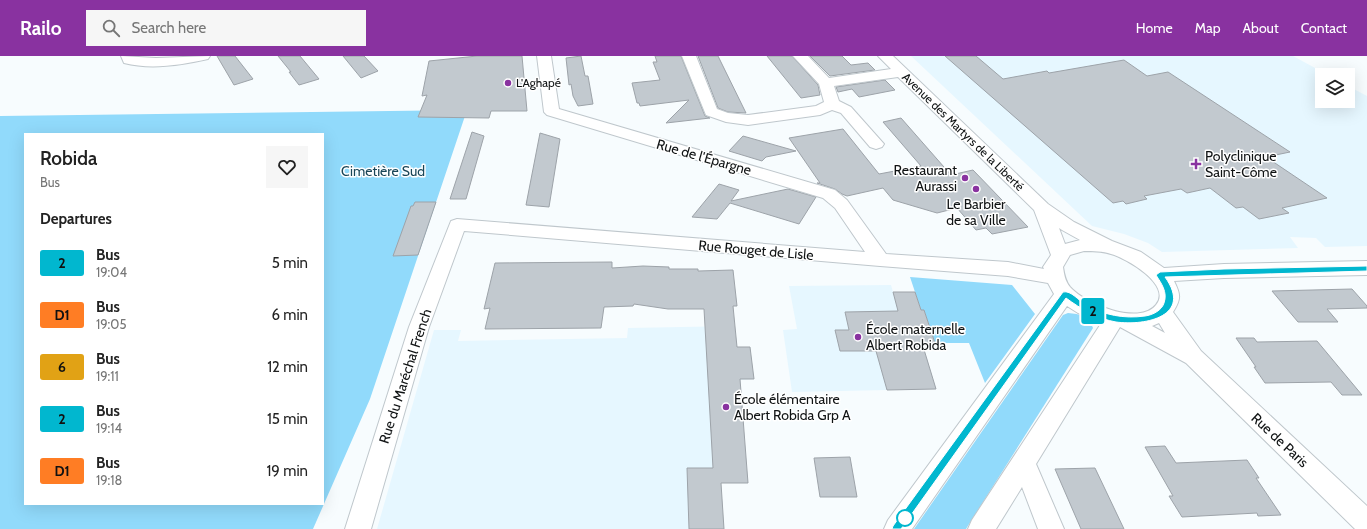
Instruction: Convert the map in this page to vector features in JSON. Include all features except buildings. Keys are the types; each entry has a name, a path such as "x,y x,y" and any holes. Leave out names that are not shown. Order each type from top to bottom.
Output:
{"street":[{"path":"128,56 129,60 140,62 189,59 203,56"},
{"name":"Rue de l'Épargne","path":"544,56 552,112 829,194 840,204 880,260"},
{"path":"689,56 711,112 726,117 748,120 820,110 832,104 846,110 876,144"},
{"path":"800,56 826,83 832,104"},
{"name":"Avenue des Martyrs de la Liberté","path":"885,56 1042,208 1068,226 1113,248"},
{"path":"826,83 901,72"},
{"name":"Avenue des Martyrs de la Liberté","path":"1042,208 1060,254"},
{"name":"Rue Rouget de Lisle","path":"457,225 880,260 1008,269 1060,286"},
{"name":"Rue du Maréchal French","path":"358,529 419,327 457,225"},
{"path":"1083,245 1113,248 1128,253 1146,263 1160,275 1167,285 1170,295 1168,305 1162,312 1151,318 1136,321 1120,319 1082,306 1060,286 1053,267 1060,254 1072,248 1083,245"},
{"path":"1160,275 1224,271 1367,268"},
{"path":"897,529 1060,286"},
{"name":"Rue de Paris","path":"1162,312 1193,357 1367,523"},
{"path":"981,529 1022,464 1120,319"},
{"name":"Rue de Paris","path":"1120,319 1193,357"},
{"path":"1022,464 1030,477 1051,529"}],"shaded area":[{"name":"Polyclinique Saint-Côme","path":"911,56 1293,56 1315,68 1315,108 1355,108 1355,90 1367,96 1367,246 1325,247 1316,238 1290,237 1298,248 1162,252 1148,243 1124,234 1092,226"},
{"name":"École maternelle Albert Robida","path":"891,285 893,292 915,292 924,310 935,343 922,343 936,389 792,392 783,330 797,329 789,286"},
{"path":"735,326 737,347 750,347 754,379 740,380 748,483 721,483 724,529 377,529 434,330 461,330 458,341 627,338 628,328"}],"green space":[{"name":"Cimetière Sud","path":"467,110 370,399 324,504 324,133 24,133 24,505 324,505 313,529 0,529 0,116"},
{"path":"910,277 1012,285 1035,314 985,383 969,343 935,343 924,310 921,310"},
{"path":"1068,313 1084,316 1093,328 966,529 914,529 1063,315"}],"bus line":[{"name":"2","path":"897,529 1065,294 1082,306 1100,314 1115,319 1136,321 1151,318 1162,312 1168,305 1170,295 1167,285 1160,275 1224,271 1367,268"}],"place":[{"name":"L'Aghapé","path":"508,83"},
{"name":"Polyclinique Saint-Côme","path":"1196,164"},
{"name":"Restaurant Aurassi","path":"965,178"},
{"name":"Le Barbier de sa Ville","path":"976,189"},
{"name":"École maternelle Albert Robida","path":"858,337"},
{"name":"École élémentaire Albert Robida Grp A","path":"726,407"}]}
